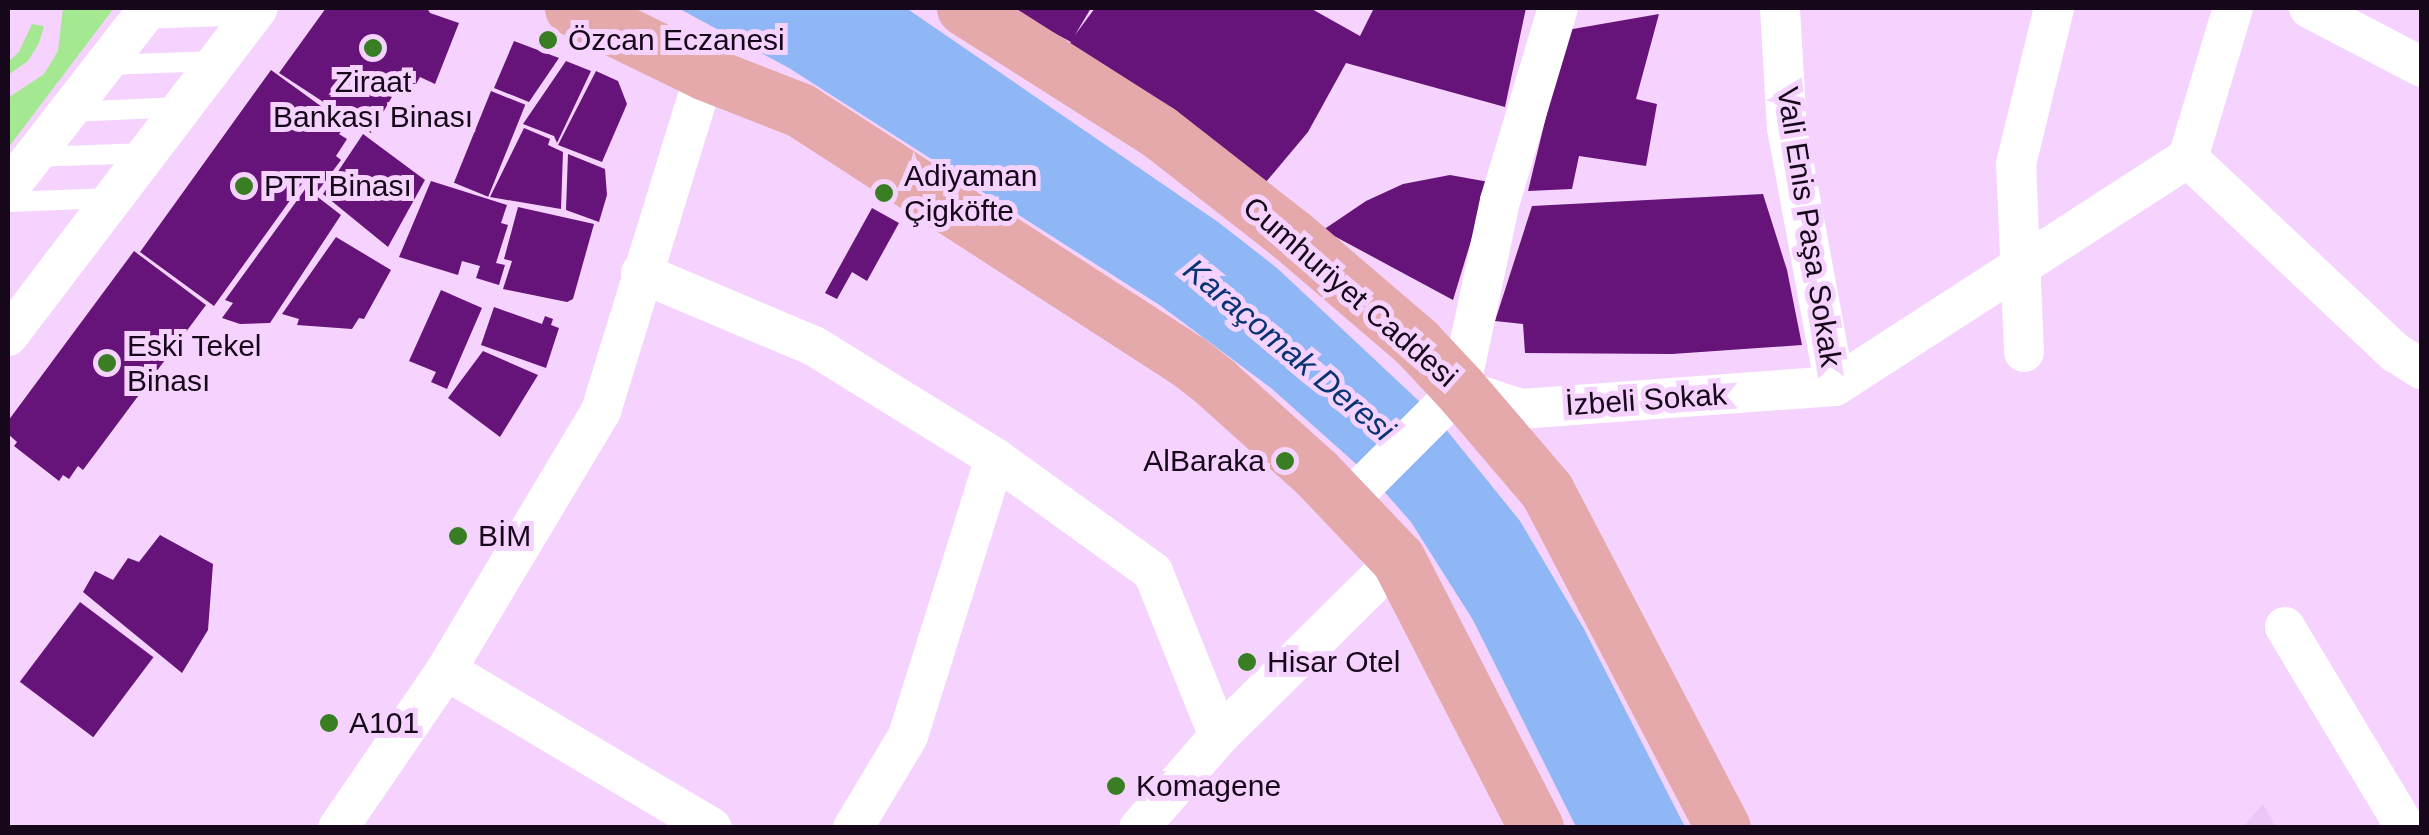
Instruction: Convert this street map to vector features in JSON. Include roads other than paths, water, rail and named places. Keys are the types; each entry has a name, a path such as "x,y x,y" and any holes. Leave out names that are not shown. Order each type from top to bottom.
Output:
{"main road":[{"path":"572,8 705,73 800,110 1187,360 1346,503 1398,559 1536,828"},
{"name":"Cumhuriyet Caddesi","path":"964,8 1158,131 1304,246 1417,343 1547,491 1723,828"}],"street":[{"path":"1346,503 1460,390 1500,201 1558,8"},
{"name":"Vali Enis Paşa Sokak","path":"1780,8 1787,128 1835,386"},
{"path":"2024,352 2016,164 2054,8"},
{"path":"1835,386 2188,158 2233,8"},
{"path":"2309,8 2422,67"},
{"path":"8,336 255,12"},
{"path":"8,188 144,13"},
{"path":"338,828 446,670 601,411 705,73"},
{"path":"2188,158 2396,353 2422,369"},
{"path":"642,273 814,346 995,458 1153,572 1218,736"},
{"name":"İzbeli Sokak","path":"1460,390 1520,409 1835,386"},
{"path":"854,828 908,736 995,458"},
{"path":"1142,826 1218,736 1398,559"},
{"path":"2285,627 2406,828"},
{"path":"446,670 712,828"}],"lane":[{"path":"144,13 255,12"},
{"path":"104,66 217,61"},
{"path":"68,112 182,107"},
{"path":"32,157 147,152"},
{"path":"8,202 112,198"}],"water":[{"name":"Karaçomak Deresi","path":"678,8 906,8 1218,222 1277,268 1436,417 1520,521 1584,629 1685,827 1576,827 1473,620 1411,522 1373,479 1271,388 1161,306 789,68"}],"place":[{"name":"Özcan Eczanesi","path":"548,40"},
{"name":"Ziraat Bankası Binası","path":"373,48"},
{"name":"PTT Binası","path":"244,186"},
{"name":"Adiyaman Çigköfte","path":"884,193"},
{"name":"Eski Tekel Binası","path":"107,363"},
{"name":"AlBaraka","path":"1285,461"},
{"name":"BİM","path":"458,536"},
{"name":"Hisar Otel","path":"1247,662"},
{"name":"A101","path":"329,723"},
{"name":"Komagene","path":"1116,786"}]}
